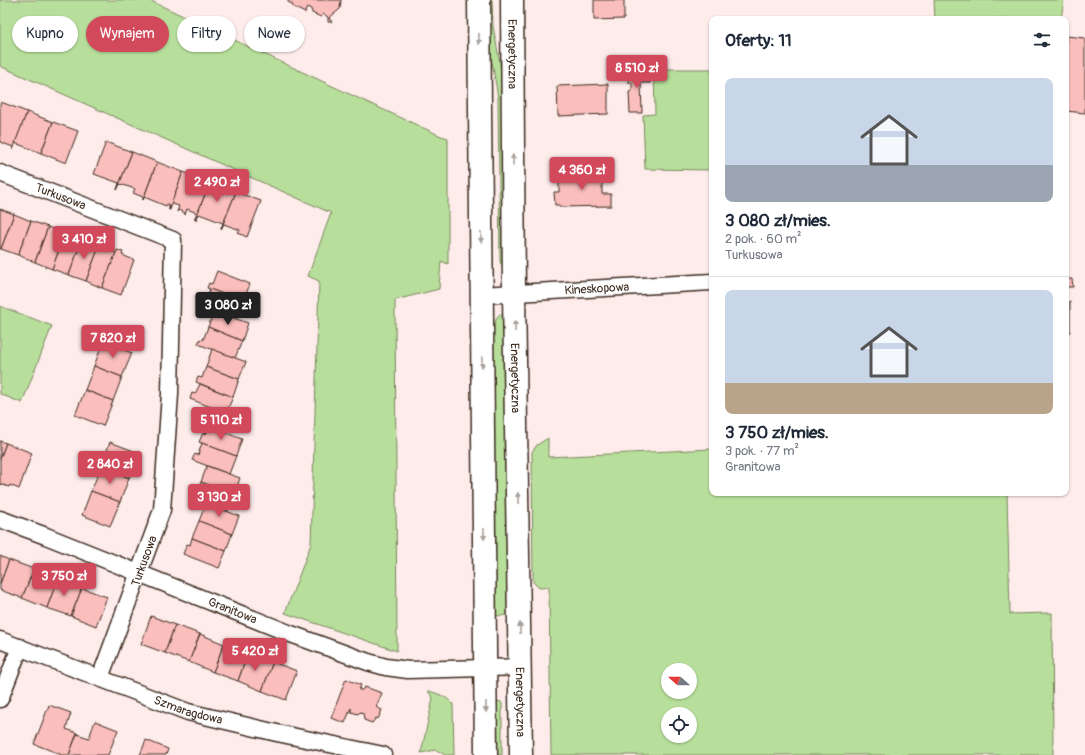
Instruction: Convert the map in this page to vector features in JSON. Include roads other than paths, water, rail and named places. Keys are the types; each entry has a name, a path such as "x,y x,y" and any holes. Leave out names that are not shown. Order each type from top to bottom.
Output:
{"street":[{"path":"479,0 486,755"},
{"name":"Energetyczna","path":"512,0 514,294 521,755"},
{"name":"Turkusowa","path":"0,173 173,240 170,394 162,510 100,678"},
{"name":"Kineskopowa","path":"482,295 709,282"},
{"name":"Granitowa","path":"0,518 291,634 386,668 408,670 520,667"},
{"name":"Szmaragdowa","path":"0,640 188,712 277,733 383,755"},
{"path":"0,699 20,647"}]}
